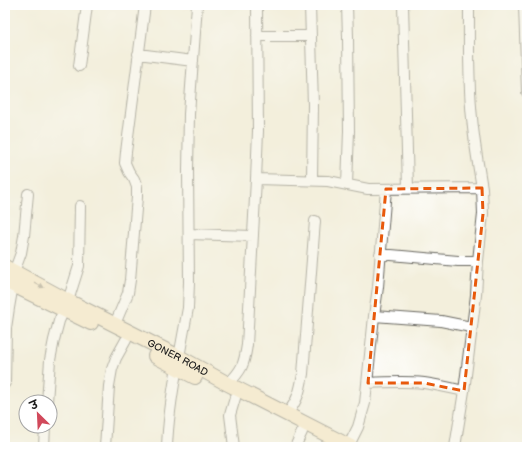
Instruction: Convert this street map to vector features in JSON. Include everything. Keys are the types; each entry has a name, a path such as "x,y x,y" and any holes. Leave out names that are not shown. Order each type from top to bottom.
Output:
{"street":[{"path":"79,66 87,5"},
{"path":"115,324 128,293 130,280 137,204 137,187 129,172 126,158 145,5"},
{"path":"167,447 171,402 188,308 189,114 197,5"},
{"path":"228,384 238,373 245,360 247,345 258,124 257,5"},
{"path":"310,5 313,105 312,180"},
{"path":"347,5 350,131 347,185"},
{"path":"403,5 408,188"},
{"path":"455,447 464,391 476,295 483,214 482,188 472,117 469,5"},
{"path":"524,5 527,92"},
{"path":"257,36 311,36"},
{"path":"138,54 193,61"},
{"path":"256,179 328,181 368,189 482,188"},
{"path":"349,447 364,409 368,383 386,189"},
{"path":"5,383 6,328 9,308 10,276 21,253 28,194"},
{"path":"48,394 50,360 54,340 59,321 79,266 80,206"},
{"path":"287,414 294,404 300,390 303,374 314,221"},
{"path":"189,234 253,236"},
{"path":"380,254 458,261 478,261"},
{"name":"GONER ROAD","path":"10,276 66,305 126,340 228,384 349,447"},
{"name":"GONER ROAD","path":"66,305 115,324 235,398 333,447"},
{"path":"374,316 441,321 471,327"},
{"path":"105,447 109,386 112,369 126,340"},
{"path":"368,383 424,383 464,391"},
{"path":"234,447 230,415 235,398"},
{"path":"295,447 302,432"},
{"path":"44,447 45,434"}],"highlighted area":[{"path":"482,188 483,214 464,391 424,383 368,383 386,189"}]}
